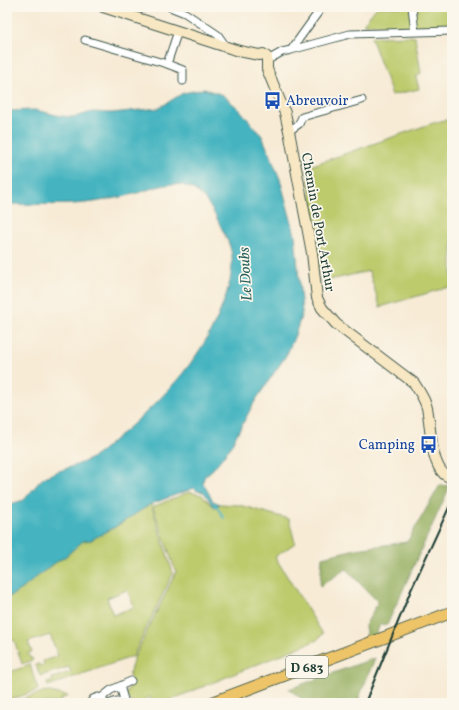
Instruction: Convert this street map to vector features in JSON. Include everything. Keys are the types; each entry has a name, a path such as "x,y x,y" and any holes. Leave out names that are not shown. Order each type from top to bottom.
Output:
{"main road":[{"name":"D 683","path":"211,703 452,612"},
{"name":"D 683","path":"229,703 452,620"}],"street":[{"path":"103,7 121,10 262,60 282,52 350,34 452,31"},
{"path":"170,7 185,13 218,35 222,39 222,45"},
{"path":"291,50 322,7"},
{"path":"412,7 416,32"},
{"path":"167,64 178,31"},
{"path":"85,40 183,70 183,81"},
{"name":"Chemin de Port Arthur","path":"262,60 267,69 289,131 312,253 318,298 322,308 336,324 414,383 422,395 426,406 433,448 437,462 444,474 452,479"},
{"path":"289,131 298,124 302,116 362,100"},
{"path":"90,703 95,698 102,700 110,690 131,682"},
{"path":"120,686 125,703"},
{"path":"111,703 118,701 125,703"}],"green space":[{"path":"377,7 452,7 452,29 363,24"},
{"path":"371,37 415,37 421,73 416,77 419,89 392,95"},
{"path":"452,118 452,286 380,307 369,271 321,282 307,167 430,124"},
{"path":"440,485 450,486 387,625 380,624 376,635 367,639 365,626 378,602 346,569 320,586 322,557 356,549 407,542"},
{"path":"189,492 202,495 214,507 220,504 239,505 289,519 295,543 275,557 323,634 317,640 163,703 153,703 150,697 140,703 131,703 126,694 131,682 129,674 134,658 176,572 153,507"},
{"path":"151,504 173,573 134,656 48,686 47,683 53,681 52,678 71,672 69,667 40,676 36,665 44,665 43,661 58,656 50,635 28,642 32,652 28,653 30,658 33,660 22,664 14,640 7,642 7,598 21,590 49,567 66,556 83,541 91,540 115,527","holes":["127,590 134,607 113,615 107,598"]},
{"path":"375,658 357,703 307,703 289,689"},
{"path":"30,665 38,690 10,700 7,690 7,673"},
{"path":"45,691 68,696 61,699 62,703 30,703 29,700 21,703 20,700"}],"water":[{"name":"Le Doubs","path":"204,89 223,95 240,110 262,136 280,179 295,235 302,313 295,335 287,354 255,401 229,449 213,469 204,477 203,483 213,501 220,504 214,507 204,492 197,491 194,488 151,504 115,527 91,540 83,541 66,556 49,567 21,590 7,598 7,505 24,500 45,477 83,462 98,454 168,391 196,355 218,316 229,286 232,261 229,243 209,204 193,189 179,184 165,185 126,196 83,203 7,204 7,111 35,110 61,116 75,117 92,112 112,113 159,108 183,93"}],"waterway":[{"path":"215,504 224,518"}],"railway":[{"path":"365,703 411,590 452,501"}],"place":[{"name":"Abreuvoir","path":"273,100"},
{"name":"Camping","path":"428,444"}]}
